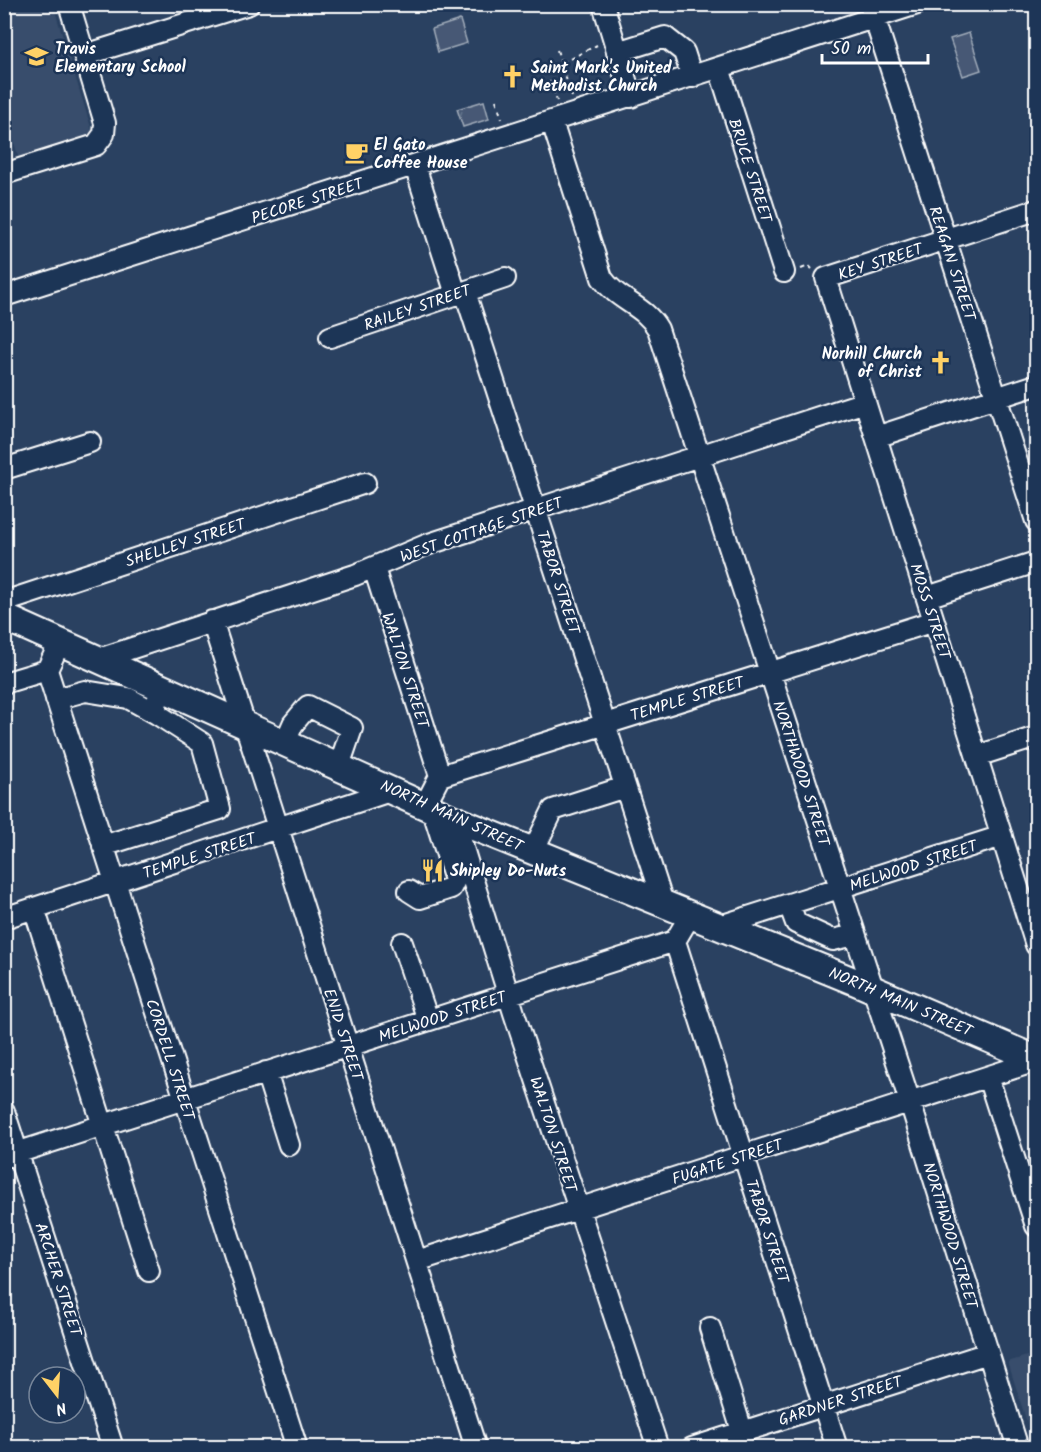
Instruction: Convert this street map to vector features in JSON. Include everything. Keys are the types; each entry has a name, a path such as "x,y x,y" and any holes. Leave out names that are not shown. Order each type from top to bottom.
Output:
{"main road":[{"name":"NORTH MAIN STREET","path":"4,617 437,811 872,989 1036,1060"}],"street":[{"path":"4,174 96,146 102,141 105,123 69,4"},
{"path":"85,56 249,4"},
{"path":"603,4 610,48 631,97"},
{"name":"PECORE STREET","path":"4,296 692,77 872,11 917,4"},
{"name":"REAGAN STREET","path":"872,11 1036,520"},
{"path":"610,48 665,37 684,52 692,77"},
{"name":"BRUCE STREET","path":"719,68 784,272"},
{"name":"NORTHWOOD STREET","path":"552,122 602,278 616,296 645,311 658,329 910,1102 1018,1448"},
{"name":"TABOR STREET","path":"415,166 455,291 465,291 663,903"},
{"name":"KEY STREET","path":"826,278 1036,210"},
{"name":"RAILEY STREET","path":"330,337 505,278"},
{"name":"MOSS STREET","path":"826,278 1002,836 1032,914 1036,945"},
{"path":"876,437 1036,385"},
{"name":"WEST COTTAGE STREET","path":"99,659 374,568 426,545 865,402"},
{"path":"4,469 90,442"},
{"name":"SHELLEY STREET","path":"4,602 365,483"},
{"path":"927,597 1036,562"},
{"name":"WALTON STREET","path":"374,568 440,776"},
{"name":"ENID STREET","path":"212,621 476,1448"},
{"name":"TEMPLE STREET","path":"440,776 934,621"},
{"path":"4,683 46,670 60,642"},
{"name":"CORDELL STREET","path":"46,670 297,1448"},
{"path":"157,714 156,705 162,687"},
{"path":"56,699 85,691 128,698 202,743 220,808 103,846"},
{"path":"285,742 293,724 308,706 352,728 339,766"},
{"path":"977,756 1036,737"},
{"path":"409,891 420,898 451,888 455,880 437,811 440,776"},
{"path":"533,851 553,810 625,787"},
{"name":"TEMPLE STREET","path":"4,918 393,790"},
{"name":"WALTON STREET","path":"437,811 508,994 658,1448"},
{"name":"MELWOOD STREET","path":"720,926 1002,836"},
{"path":"789,904 796,923 833,940 855,935"},
{"path":"34,908 149,1271"},
{"path":"675,941 691,914"},
{"name":"TABOR STREET","path":"675,941 837,1448"},
{"name":"MELWOOD STREET","path":"11,1155 675,941"},
{"path":"402,943 428,1020"},
{"name":"FUGATE STREET","path":"417,1261 1036,1060"},
{"path":"266,1072 289,1145"},
{"path":"988,1077 1036,1226"},
{"name":"ARCHER STREET","path":"4,1111 11,1155 113,1448"},
{"path":"710,1328 742,1431"},
{"name":"GARDNER STREET","path":"692,1448 988,1353"}],"path":[{"path":"562,63 578,53 610,48"},
{"path":"557,50 572,97"},
{"path":"555,73 564,70"},
{"path":"550,81 557,101"},
{"path":"496,100 502,119"},
{"path":"784,272 809,266 826,278"}],"shaded area":[{"name":"Travis Elementary School","path":"4,5 53,5 92,131 87,139 19,159 5,110"},
{"path":"1036,1353 1036,1447 1035,1448 1008,1362"}],"green space":[{"path":"460,20 467,43 438,52 432,29"},
{"path":"969,33 981,70 963,76 950,39"},
{"path":"484,101 489,119 463,127 457,109"}],"place":[{"name":"Travis Elementary School","path":"37,57"},
{"name":"Saint Mark's United Methodist Church","path":"513,76"},
{"name":"El Gato Coffee House","path":"356,153"},
{"name":"Norhill Church of Christ","path":"940,362"},
{"name":"Shipley Do-Nuts","path":"432,870"}]}
